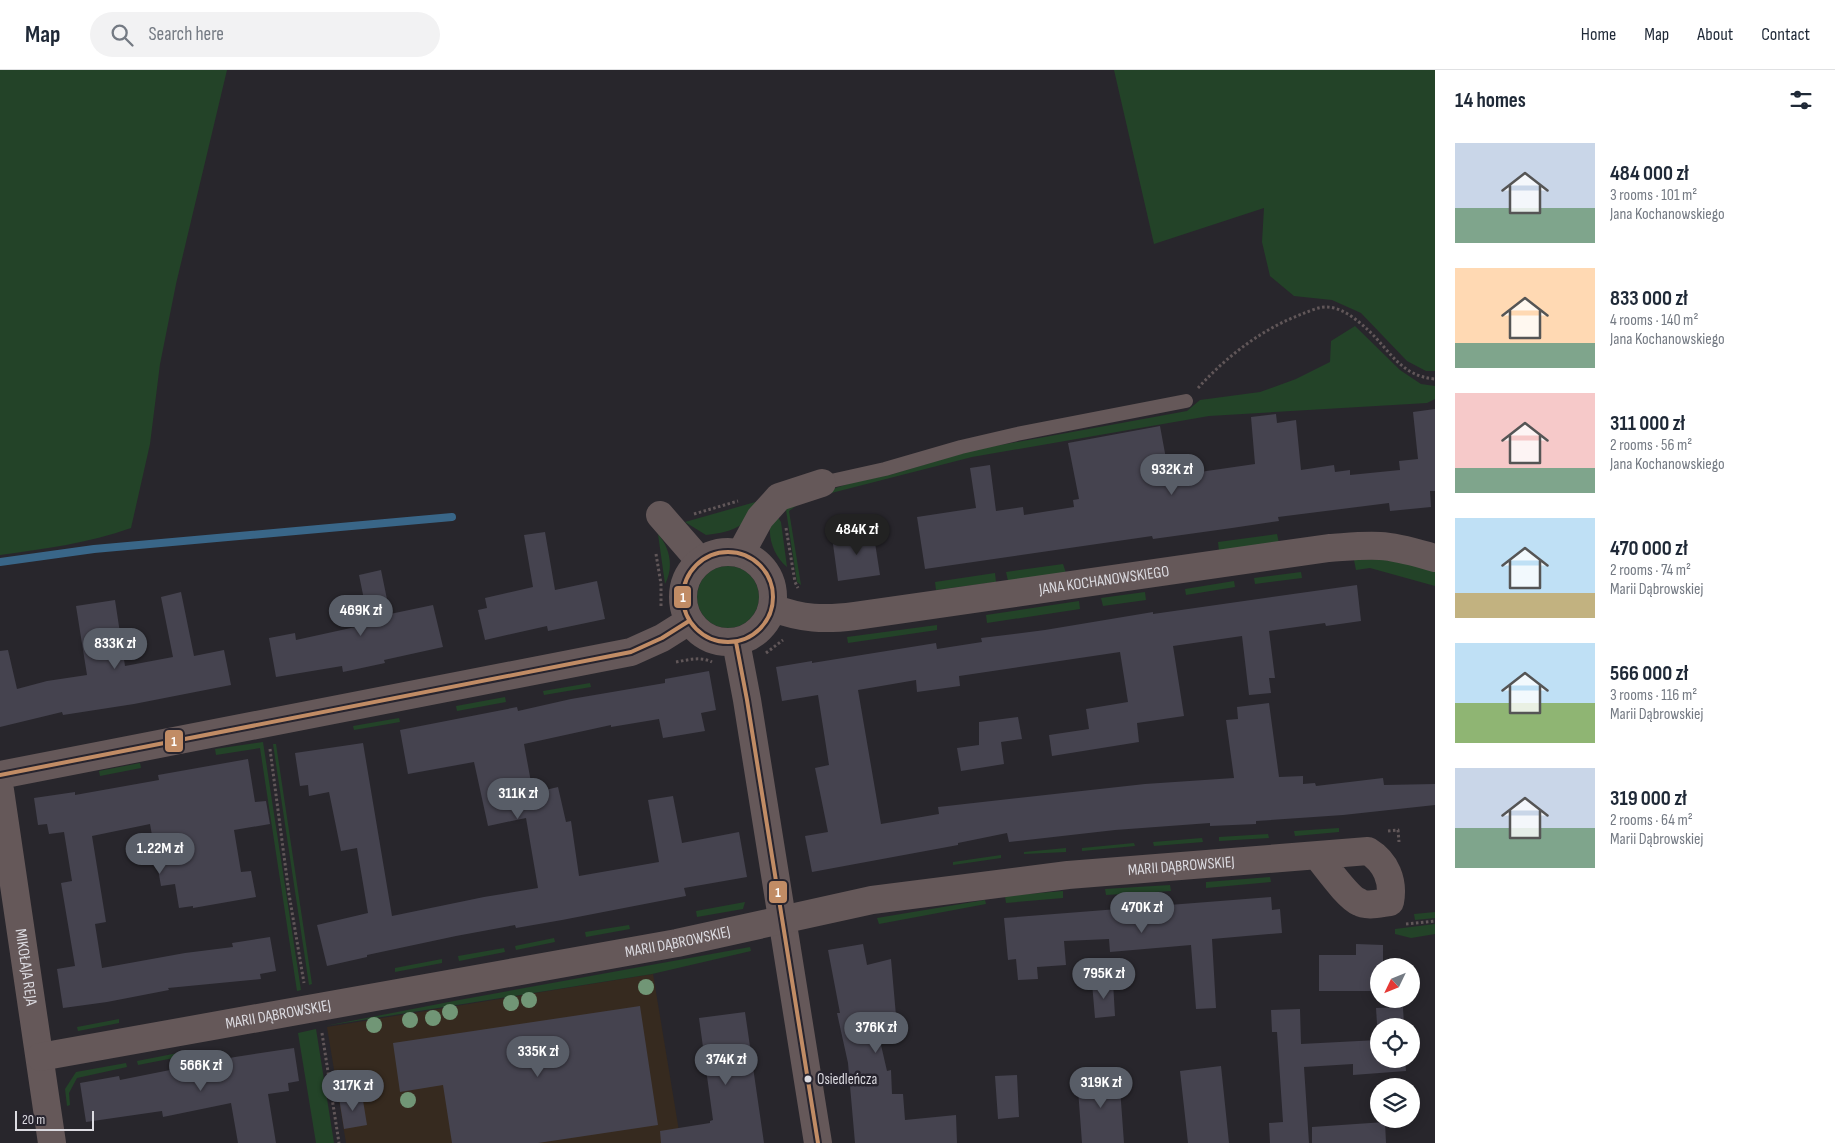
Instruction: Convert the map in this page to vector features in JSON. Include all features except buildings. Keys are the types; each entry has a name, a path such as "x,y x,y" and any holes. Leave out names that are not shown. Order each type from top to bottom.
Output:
{"street":[{"path":"741,553 760,518 778,497 822,483"},
{"path":"663,519 700,561"},
{"name":"JANA KOCHANOWSKIEGO","path":"772,608 789,614 826,619 855,616 1328,548 1382,546 1435,558"},
{"path":"731,551 741,553 754,559 764,569 774,594 772,608 767,620 759,630 748,638 736,642 722,642 709,638 698,631 689,621 685,611 684,589 686,578 700,561 709,555 731,551"},
{"path":"0,774 632,652 662,638 689,621"},
{"path":"736,642 818,1143"},
{"name":"MIKOŁAJA REJA","path":"0,790 52,1143"},
{"name":"MARII DĄBROWSKIEJ","path":"40,1056 677,943 872,900 1068,875 1317,856"}],"lane":[{"path":"822,483 886,469 961,447 1017,434 1186,401"}],"path":[{"path":"1186,401 1212,372 1247,343 1286,320 1312,310 1328,307 1344,312 1368,330 1407,371 1424,378 1435,379"},
{"path":"659,614 662,598 653,529 663,519 763,494 778,497 785,521 795,582 803,594"},
{"path":"764,655 787,638"},
{"path":"668,664 706,659 718,665"},
{"path":"270,746 289,894 304,984"},
{"path":"1399,925 1435,921"},
{"path":"321,1031 339,1143"}],"shaded area":[{"path":"653,974 681,1143 346,1143 327,1027"}],"green space":[{"path":"0,70 227,70 176,284 160,364 150,444 131,528 83,542 0,555"},
{"path":"1114,70 1435,70 1435,371 1426,371 1407,361 1361,313 1332,300 1294,296 1270,276 1262,242 1264,208 1154,244"},
{"path":"1355,326 1400,370 1421,384 1435,386 1435,399 1427,403 1209,416 972,457 804,500 789,511 801,585 797,582 786,510 789,503 851,483 893,474 973,450 1187,411 1200,400 1260,392 1296,379 1330,362 1331,341"},
{"path":"766,499 741,525 727,531 706,535 685,522"},
{"path":"775,513 781,522 787,567 777,556 771,542 770,526"},
{"path":"658,534 668,551 670,564 665,584"},
{"path":"1277,534 1279,543 1219,551 1218,542"},
{"path":"1379,559 1435,571 1435,586 1370,568 1356,570 1354,560"},
{"path":"1063,564 1066,573 1008,581 1006,572"},
{"path":"728,566 740,569 750,575 756,585 759,597 756,609 750,619 740,625 728,628 716,625 706,619 700,609 697,597 700,585 706,575 716,569"},
{"path":"1301,572 1302,578 1255,584 1254,578"},
{"path":"995,573 996,582 936,590 935,582"},
{"path":"1234,581 1235,587 1186,595 1185,589"},
{"path":"1145,592 1146,600 1103,606 1101,598"},
{"path":"1079,601 1080,609 987,623 986,615"},
{"path":"937,625 937,630 848,643 847,637"},
{"path":"590,683 591,687 544,695 543,691"},
{"path":"505,697 506,702 457,711 456,706"},
{"path":"399,718 400,722 354,730 353,726"},
{"path":"263,742 301,990 297,991 260,748 216,755 215,749"},
{"path":"273,744 276,744 312,984 309,985"},
{"path":"140,763 141,768 100,776 99,771"},
{"path":"1339,828 1339,832 1295,836 1294,831"},
{"path":"1268,834 1269,838 1219,841 1219,837"},
{"path":"1202,838 1203,842 1154,846 1153,842"},
{"path":"1134,843 1135,846 1082,851 1082,848"},
{"path":"1066,848 1066,852 1024,854 1024,852"},
{"path":"1001,855 1001,858 953,865 953,862"},
{"path":"1270,877 1271,882 1206,888 1206,882"},
{"path":"1170,885 1171,891 1106,895 1105,889"},
{"path":"1063,891 1063,898 1006,903 1005,896"},
{"path":"985,900 986,904 879,924 877,918"},
{"path":"745,902 743,909 697,917 696,911"},
{"path":"1435,912 1435,918 1415,920 1414,914"},
{"path":"1435,924 1435,934 1411,938 1395,934 1395,929"},
{"path":"629,925 630,929 586,937 585,932"},
{"path":"554,938 555,942 516,950 515,946"},
{"path":"750,947 751,951 652,974 325,1026 459,1000"},
{"path":"504,948 505,952 459,961 458,956"},
{"path":"442,959 442,963 395,972 395,968"},
{"path":"119,1019 119,1023 78,1031 77,1027"},
{"path":"316,1029 334,1143 316,1143 298,1033"},
{"path":"183,1052 184,1056 138,1065 137,1061"},
{"path":"126,1063 127,1067 77,1078 69,1093 70,1105 67,1106 65,1089 76,1072"}],"waterway":[{"path":"0,562 94,549 452,517"}],"transit line":[{"name":"1","path":"728,552 745,555 760,565 770,580 773,597 770,614 760,629 745,639 728,642 711,639 696,629 686,614 683,597 686,580 696,565 711,555 728,552"},
{"name":"1","path":"0,775 631,652 662,638 689,621"},
{"name":"1","path":"736,642 818,1143"}],"place":[{"name":"Osiedleńcza","path":"808,1079"}]}
